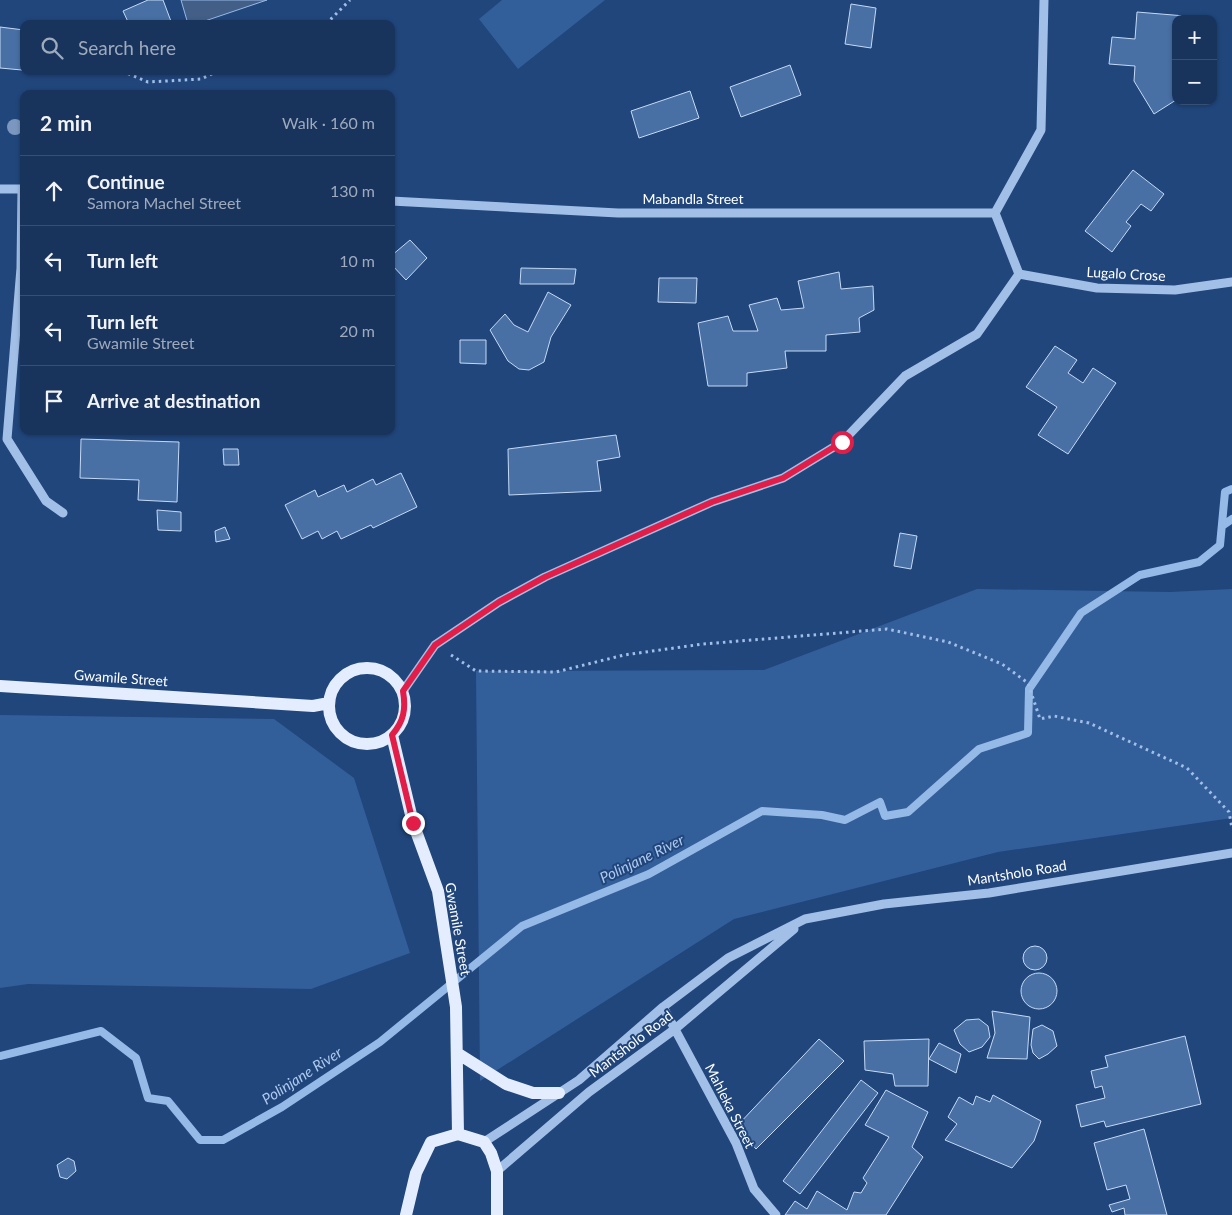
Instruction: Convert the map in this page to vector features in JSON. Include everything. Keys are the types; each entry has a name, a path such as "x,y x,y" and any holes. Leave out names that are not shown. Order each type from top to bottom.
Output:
{"main road":[{"path":"362,668 374,668 386,673 396,681 403,691 405,703 404,715 400,726 392,735 381,741 368,744 356,742 344,736 330,716 329,703 332,690 339,680 349,672 362,668"},
{"name":"Gwamile Street","path":"0,686 313,706 329,703"},
{"name":"Gwamile Street","path":"392,735 413,823 438,891 452,974 456,1007 458,1134"},
{"path":"457,1053 506,1084 533,1093 559,1093"},
{"path":"406,1215 416,1173 431,1142 458,1134 484,1142 491,1153 497,1170 496,1215"}],"street":[{"path":"403,691 435,645 499,602 545,577 712,502 783,478 842,442 905,376 977,334 1019,274 995,213 1041,130 1044,0"},
{"path":"0,189 20,189"},
{"name":"Mabandla Street","path":"395,201 618,213 995,213"},
{"name":"Lugalo Crose","path":"1019,274 1097,288 1175,290 1232,282"},
{"path":"20,280 7,439 46,501 63,513"},
{"name":"Mantsholo Road","path":"484,1142 579,1080 663,1007 728,958 806,919 884,904 989,892 1232,853"},
{"name":"Mantsholo Road","path":"497,1170 589,1092 675,1029 806,919"},
{"name":"Mahleka Street","path":"663,1007 736,1144 754,1189 776,1215"}],"path":[{"path":"330,20 350,0"},
{"path":"131,75 148,82 201,79 210,75"},
{"path":"435,645 476,671 556,672 624,655 703,644 886,629 948,642 1002,664 1028,683 1040,719 1054,716 1089,723 1187,768 1228,812 1232,828"}],"shaded area":[{"path":"181,0 267,0 208,20 187,20"},
{"path":"502,0 605,0 518,69 479,19"},
{"path":"977,589 1170,592 1232,589 1232,818 998,852 734,919 480,1081 476,671 764,670"},
{"path":"0,715 274,719 354,778 410,953 311,989 28,984 0,988"}],"building":[{"path":"148,0 163,0 170,20 127,20 123,11"},
{"path":"851,4 876,8 871,48 845,44"},
{"path":"1137,12 1173,15 1172,103 1154,114 1134,81 1135,66 1109,64 1112,37 1135,39"},
{"path":"0,27 20,30 20,70 0,68"},
{"path":"790,65 801,95 741,117 730,87"},
{"path":"690,91 699,118 639,138 631,111"},
{"path":"1133,170 1164,194 1151,211 1141,204 1126,222 1131,226 1112,252 1085,231"},
{"path":"410,240 427,258 406,280 395,268 395,253"},
{"path":"521,268 576,269 574,284 520,284"},
{"path":"839,272 841,289 873,286 874,310 859,318 860,332 826,335 826,351 785,351 787,368 747,373 747,386 708,386 698,323 728,316 733,331 758,331 749,305 777,298 781,310 804,308 798,281"},
{"path":"659,278 697,278 696,303 658,302"},
{"path":"548,292 571,305 551,337 544,362 529,370 519,369 508,361 490,330 505,314 514,325 528,332"},
{"path":"460,340 486,340 486,364 460,363"},
{"path":"1055,346 1077,360 1068,373 1083,383 1093,368 1116,383 1068,454 1038,435 1057,407 1026,387"},
{"path":"616,435 620,457 597,461 601,491 509,495 508,449"},
{"path":"81,439 179,442 177,502 138,500 139,480 80,478"},
{"path":"223,449 238,449 239,465 224,465"},
{"path":"401,473 417,507 373,528 371,525 341,539 337,531 322,539 318,531 302,539 285,505 315,490 318,497 344,485 347,492 373,479 376,485"},
{"path":"157,510 181,512 181,531 158,530"},
{"path":"225,527 230,539 216,542 215,531"},
{"path":"900,533 917,536 911,569 894,566"},
{"path":"1035,946 1040,947 1046,953 1046,963 1040,969 1035,970 1030,969 1024,963 1023,958 1024,953 1030,947"},
{"path":"1039,973 1046,974 1052,978 1056,984 1056,998 1052,1004 1046,1008 1039,1009 1032,1008 1026,1004 1022,998 1021,991 1022,984 1026,978 1032,974"},
{"path":"992,1011 1030,1017 1027,1059 987,1058 995,1033"},
{"path":"979,1019 988,1026 990,1037 982,1047 969,1052 960,1044 954,1030 966,1020"},
{"path":"1042,1025 1053,1031 1057,1046 1039,1059 1033,1053 1031,1045 1033,1029"},
{"path":"1185,1036 1201,1104 1106,1127 1104,1121 1081,1127 1076,1105 1105,1098 1102,1086 1095,1088 1091,1071 1108,1067 1105,1056"},
{"path":"819,1039 844,1061 756,1149 737,1126"},
{"path":"929,1039 928,1086 895,1086 893,1074 865,1070 864,1041"},
{"path":"939,1043 961,1054 956,1073 929,1059"},
{"path":"861,1080 878,1093 800,1194 783,1181"},
{"path":"886,1090 928,1112 912,1147 923,1157 886,1215 785,1215 795,1201 807,1209 817,1191 847,1210 854,1192 861,1193 867,1183 863,1178 889,1137 865,1125"},
{"path":"993,1095 1041,1121 1034,1141 1012,1168 945,1140 957,1124 948,1117 959,1097 973,1105 976,1096 990,1102"},
{"path":"1144,1129 1167,1215 1125,1215 1124,1208 1112,1212 1109,1205 1130,1199 1126,1185 1107,1190 1094,1143"},
{"path":"68,1158 74,1161 76,1171 67,1179 60,1177 57,1165"}],"waterway":[{"name":"Polinjane River","path":"0,1056 101,1031 136,1058 148,1098 168,1101 200,1140 223,1140 282,1107 380,1042 522,926 649,874 762,811 822,815 845,820 880,802 885,816 908,812 979,749 1028,733 1029,689 1081,613 1140,575 1199,562 1220,545 1225,492 1232,489"},
{"path":"1222,526 1232,519"}],"route":[{"path":"413,823 392,735 400,726 404,715 403,691 435,645 499,602 545,577 712,502 783,478 842,442"}]}
